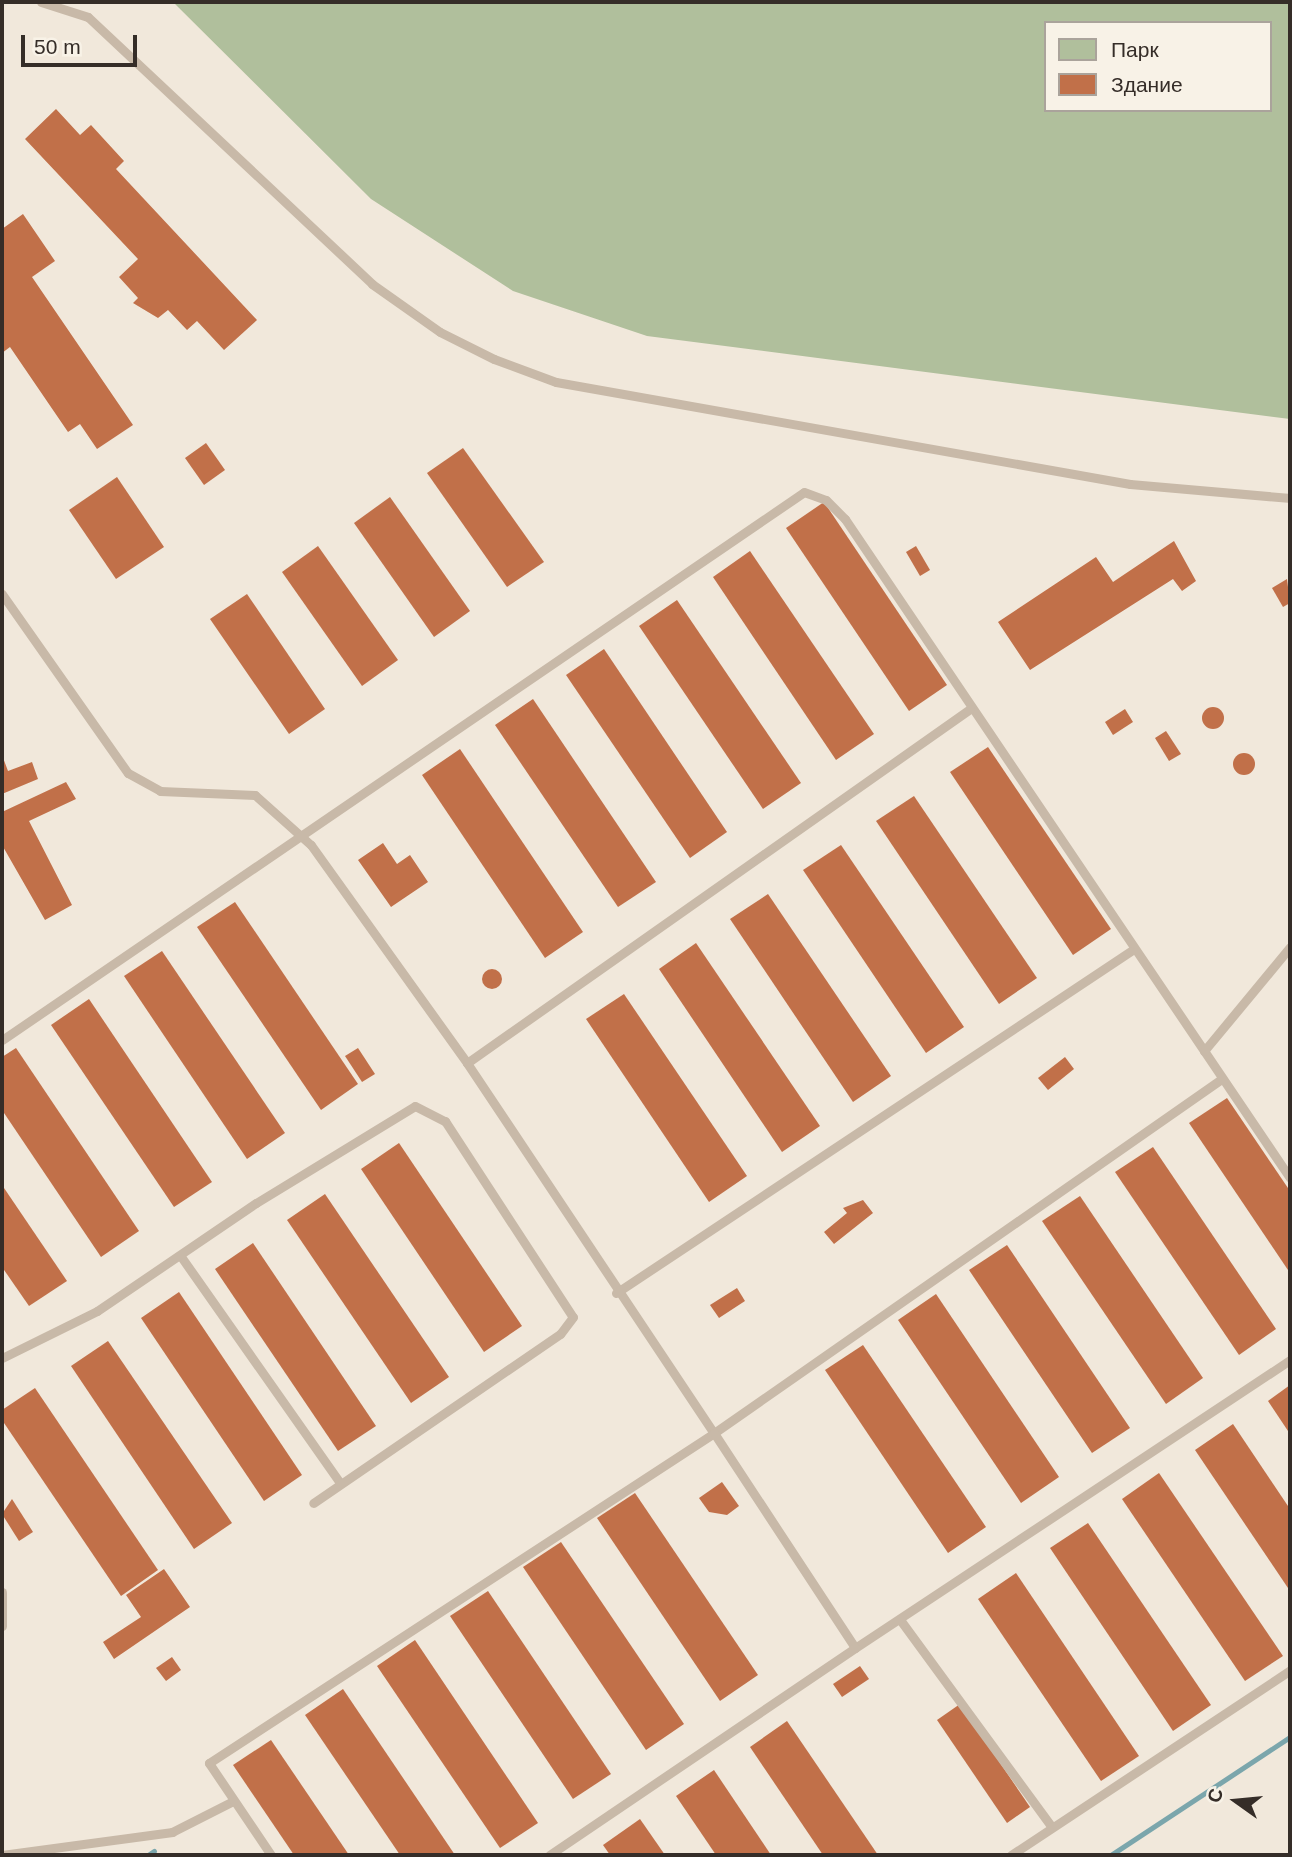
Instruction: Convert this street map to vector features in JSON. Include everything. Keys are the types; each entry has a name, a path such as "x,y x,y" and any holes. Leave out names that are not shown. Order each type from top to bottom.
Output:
{"lane":[{"path":"41,2 88,18 372,284 440,332 494,359 556,382 1103,479 1290,498"},
{"path":"2,1040 804,492 826,500 845,519 1131,950 1205,1051 1220,1080 1290,1178"},
{"path":"2,594 128,773 160,791 255,795 341,883 467,1063 617,1293 714,1433 855,1648"},
{"path":"467,1063 970,709"},
{"path":"1205,1051 1290,947"},
{"path":"617,1293 1131,950"},
{"path":"271,1855 209,1763 714,1433 1220,1080"},
{"path":"2,1358 182,1258 397,1114 415,1106 445,1121 573,1317 560,1334 313,1503"},
{"path":"182,1258 340,1483"},
{"path":"549,1855 855,1648 901,1621 1290,1360"},
{"path":"2,1592 2,1626"},
{"path":"901,1621 1052,1827"},
{"path":"1011,1855 1290,1670"},
{"path":"2,1855 172,1832 233,1801"}],"green space":[{"path":"173,2 1290,2 1290,419 647,336 513,291 371,199"}],"building":[{"path":"56,109 80,135 91,125 124,161 116,169 257,320 224,350 197,321 187,330 168,310 158,318 133,303 138,298 119,277 138,259 25,139"},
{"path":"23,214 55,261 32,277 133,425 97,449 80,424 68,432 10,347 2,353 2,229"},
{"path":"206,443 225,470 204,485 185,458"},
{"path":"463,448 544,562 507,587 427,473"},
{"path":"117,477 164,547 116,579 69,510"},
{"path":"390,497 470,611 434,637 354,523"},
{"path":"824,502 947,685 909,711 786,528"},
{"path":"1174,541 1196,581 1182,591 1173,579 1030,670 998,622 1096,557 1113,582"},
{"path":"318,546 398,660 362,686 282,572"},
{"path":"916,546 930,570 920,576 906,552"},
{"path":"750,551 874,734 836,760 713,577"},
{"path":"1287,579 1290,603 1283,607 1272,588"},
{"path":"247,594 325,709 289,734 210,619"},
{"path":"677,600 801,783 763,809 639,626"},
{"path":"604,649 727,832 690,858 566,675"},
{"path":"533,699 656,882 618,907 495,725"},
{"path":"1213,707 1221,710 1224,718 1221,726 1213,729 1205,726 1202,718 1205,710"},
{"path":"1125,709 1133,722 1113,735 1105,722"},
{"path":"1166,731 1181,754 1169,761 1155,738"},
{"path":"988,747 1111,929 1073,955 950,772"},
{"path":"460,749 583,932 545,958 422,775"},
{"path":"1244,753 1252,756 1255,764 1252,772 1244,775 1236,772 1233,764 1236,756"},
{"path":"2,755 8,771 32,762 38,779 2,794"},
{"path":"66,782 76,799 29,821 72,905 45,920 2,845 2,812"},
{"path":"914,796 1037,978 999,1004 876,821"},
{"path":"383,843 397,864 410,855 428,882 391,907 358,860"},
{"path":"841,845 964,1027 926,1053 803,870"},
{"path":"768,894 891,1076 853,1102 730,919"},
{"path":"235,902 358,1084 321,1110 197,927"},
{"path":"696,943 820,1126 782,1152 659,969"},
{"path":"162,951 285,1133 247,1159 124,976"},
{"path":"492,969 499,972 502,979 499,986 492,989 485,986 482,979 485,972"},
{"path":"624,994 747,1176 709,1202 586,1019"},
{"path":"89,999 212,1182 174,1207 51,1025"},
{"path":"16,1048 139,1231 101,1257 2,1110 2,1057"},
{"path":"358,1048 375,1074 362,1082 345,1056"},
{"path":"1065,1057 1074,1069 1048,1090 1038,1078"},
{"path":"1227,1098 1290,1191 1290,1273 1189,1123"},
{"path":"399,1143 522,1326 484,1352 361,1169"},
{"path":"1153,1147 1276,1329 1239,1355 1115,1172"},
{"path":"2,1185 67,1281 29,1306 2,1267"},
{"path":"325,1194 449,1377 411,1403 287,1220"},
{"path":"1080,1196 1203,1378 1166,1404 1042,1221"},
{"path":"863,1200 873,1213 834,1244 824,1232 847,1213 843,1208"},
{"path":"253,1243 376,1426 338,1451 215,1269"},
{"path":"1007,1245 1130,1428 1092,1453 969,1270"},
{"path":"737,1288 745,1301 719,1318 710,1305"},
{"path":"179,1292 302,1475 264,1501 141,1318"},
{"path":"936,1294 1059,1477 1021,1503 898,1320"},
{"path":"108,1341 232,1523 194,1549 71,1366"},
{"path":"863,1345 986,1527 948,1553 825,1370"},
{"path":"1290,1385 1290,1434 1268,1401"},
{"path":"35,1388 158,1570 121,1596 2,1420 2,1410"},
{"path":"1233,1424 1290,1509 1290,1591 1195,1450"},
{"path":"1159,1473 1283,1656 1245,1681 1122,1499"},
{"path":"722,1482 739,1506 727,1515 709,1512 699,1498"},
{"path":"635,1493 758,1675 720,1701 597,1518"},
{"path":"12,1499 33,1532 19,1541 2,1514"},
{"path":"1088,1523 1211,1705 1173,1731 1050,1548"},
{"path":"561,1542 684,1724 646,1750 523,1567"},
{"path":"164,1569 190,1607 114,1659 103,1642 141,1617 126,1595"},
{"path":"1016,1573 1139,1756 1101,1781 978,1599"},
{"path":"488,1591 611,1774 573,1799 450,1616"},
{"path":"415,1640 538,1823 500,1848 377,1666"},
{"path":"172,1657 181,1670 166,1681 156,1668"},
{"path":"860,1666 869,1679 842,1697 833,1684"},
{"path":"343,1689 455,1855 400,1855 305,1715"},
{"path":"960,1704 1030,1807 1007,1823 937,1720"},
{"path":"787,1721 878,1855 823,1855 750,1747"},
{"path":"271,1740 349,1855 294,1855 233,1765"},
{"path":"714,1770 771,1855 716,1855 676,1796"},
{"path":"640,1819 665,1855 610,1855 603,1845"}],"waterway":[{"path":"1111,1855 1290,1737"},
{"path":"148,1855 154,1851"}]}
